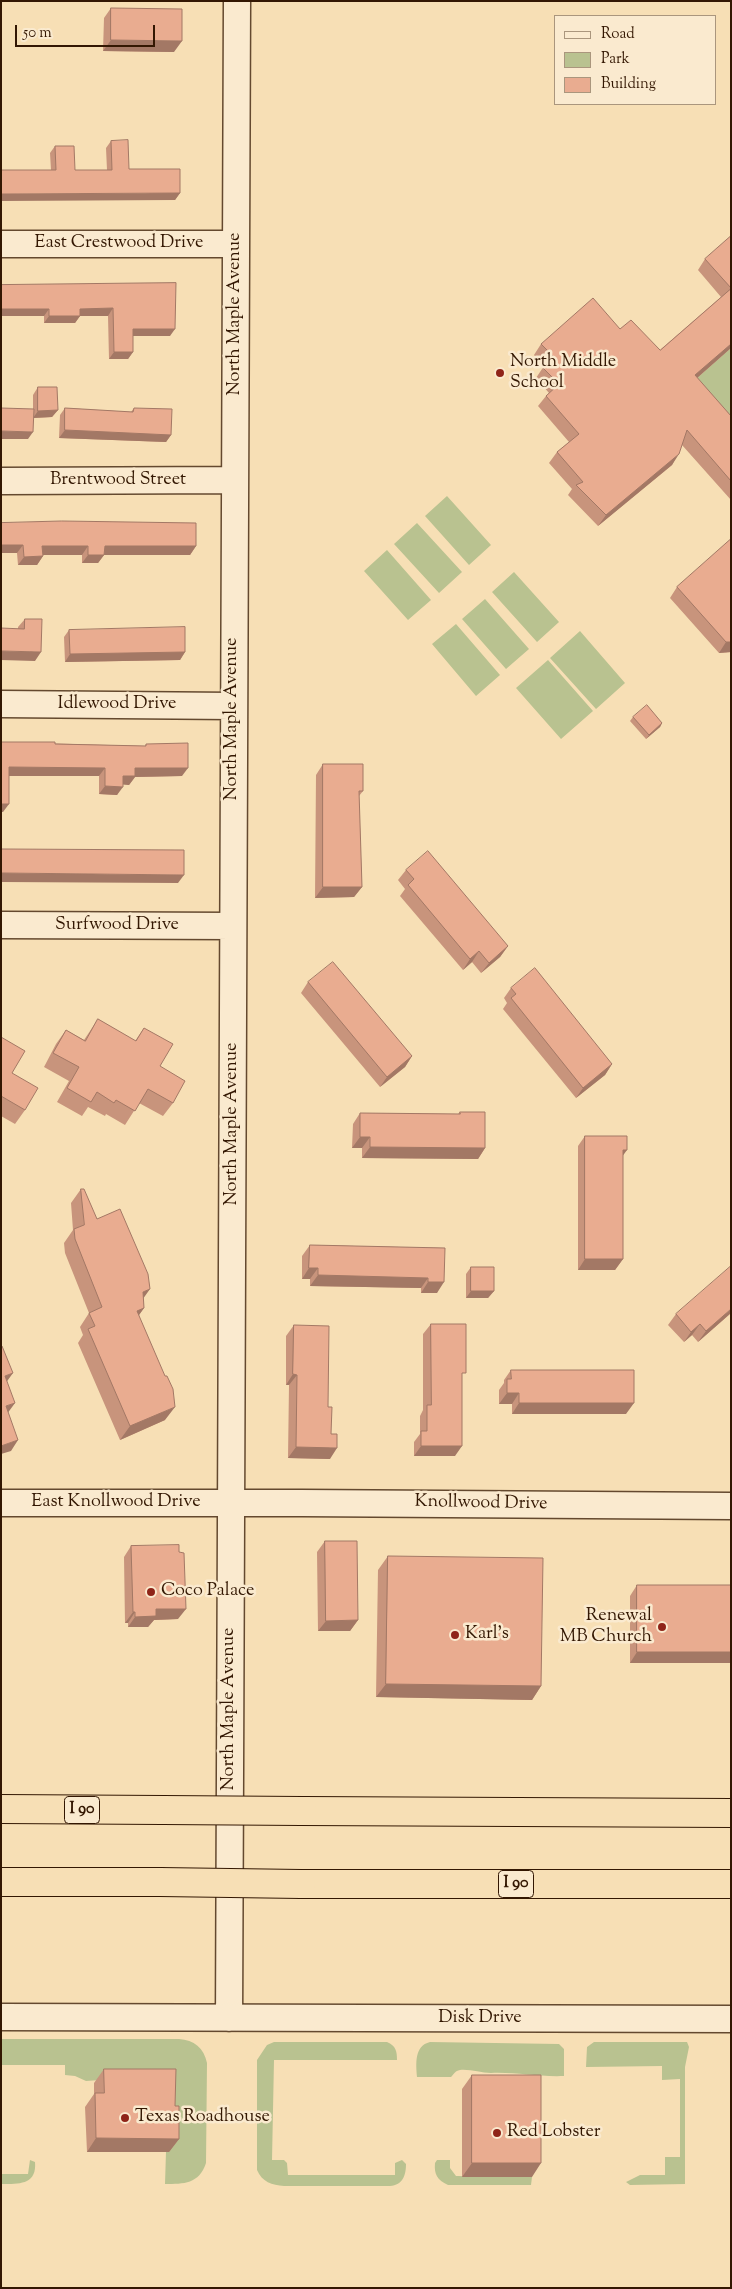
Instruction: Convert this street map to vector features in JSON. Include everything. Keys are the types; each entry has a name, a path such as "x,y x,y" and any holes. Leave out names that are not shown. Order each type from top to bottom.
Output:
{"highway":[{"name":"I 90","path":"1,1809 731,1813"},
{"name":"I 90","path":"1,1882 731,1884"}],"street":[{"name":"North Maple Avenue","path":"229,2018 237,1"},
{"name":"East Crestwood Drive","path":"1,244 236,244"},
{"name":"Brentwood Street","path":"1,481 235,480"},
{"name":"Idlewood Drive","path":"1,704 233,706"},
{"name":"Surfwood Drive","path":"1,926 233,926"},
{"name":"East Knollwood Drive","path":"1,1503 231,1503"},
{"name":"Knollwood Drive","path":"231,1503 731,1506"},
{"path":"1,2017 229,2018"},
{"name":"Disk Drive","path":"229,2018 731,2019"}],"green space":[{"path":"731,348 731,435 688,386"},
{"path":"447,496 491,545 469,565 425,516"},
{"path":"417,523 462,572 439,593 394,544"},
{"path":"387,550 431,600 408,620 364,571"},
{"path":"514,572 559,622 537,642 492,592"},
{"path":"485,599 529,649 506,669 462,619"},
{"path":"456,624 500,675 476,696 432,644"},
{"path":"580,631 625,683 596,709 550,658"},
{"path":"548,660 593,711 561,739 516,688"},
{"path":"1,2039 179,2039 194,2043 201,2049 207,2063 206,2163 203,2170 195,2179 190,2181 178,2184 165,2184 166,2152 100,2080 86,2081 75,2076 65,2075 65,2065 1,2065"},
{"path":"274,2042 387,2042 394,2047 397,2060 274,2060 272,2160 284,2160 287,2163 288,2175 395,2175 395,2163 402,2160 406,2164 406,2168 401,2182 390,2186 284,2186 272,2184 259,2174 257,2170 257,2060 267,2045"},
{"path":"430,2042 559,2044 564,2049 564,2076 460,2070 451,2077 417,2077 417,2056 421,2047"},
{"path":"594,2042 687,2042 689,2047 685,2067 685,2184 630,2185 626,2182 640,2175 665,2175 665,2157 680,2157 680,2079 662,2080 662,2066 586,2067 587,2047"},
{"path":"30,2160 35,2162 35,2170 30,2179 26,2182 1,2184 1,2174 28,2174"},
{"path":"437,2160 450,2160 450,2168 456,2176 532,2177 531,2185 448,2185 439,2179 436,2173 435,2163"}],"building":[{"path":"111,8 182,9 182,41 111,40"},
{"path":"128,140 129,169 180,169 180,193 1,194 1,170 56,170 55,146 74,146 75,170 112,170 111,141"},
{"path":"731,236 731,288 705,259"},
{"path":"176,283 175,329 133,329 133,352 114,352 113,308 80,309 80,316 49,316 49,309 1,309 1,285"},
{"name":"North Middle School","path":"731,289 731,344 695,375 731,416 731,481 687,430 679,454 606,515 576,485 583,482 557,452 579,434 546,396 559,384 543,368 553,356 541,344 593,298 620,329 631,320 660,350"},
{"path":"38,387 57,387 58,410 38,411"},
{"path":"1,408 34,409 33,432 1,431"},
{"path":"65,408 133,412 134,408 172,409 171,435 65,430"},
{"path":"62,521 196,523 196,546 105,546 104,555 88,555 88,546 42,546 43,556 24,557 23,545 1,545 1,523"},
{"path":"731,539 731,642 726,642 677,587"},
{"path":"25,619 42,619 41,652 1,651 1,628 24,629"},
{"path":"185,627 185,652 70,654 69,630"},
{"path":"647,705 662,723 649,735 633,717"},
{"path":"1,742 146,746 146,744 188,743 188,768 135,768 135,776 123,776 123,787 105,786 105,768 9,767 9,804 1,804"},
{"path":"323,764 363,764 363,791 359,791 362,887 323,887"},
{"path":"1,849 184,850 184,875 1,873"},
{"path":"428,851 508,946 489,963 479,951 470,959 408,885 414,879 406,870"},
{"path":"333,962 412,1056 387,1077 308,982"},
{"path":"535,968 612,1064 583,1088 511,998 516,994 511,988"},
{"path":"98,1019 136,1041 144,1028 173,1044 160,1066 185,1081 173,1103 148,1089 135,1111 116,1100 114,1103 97,1092 91,1102 67,1088 79,1067 53,1053 66,1030 85,1041"},
{"path":"1,1037 25,1051 12,1073 38,1088 25,1110 1,1096"},
{"path":"460,1112 485,1112 485,1148 370,1147 370,1137 360,1137 360,1113 460,1114"},
{"path":"585,1136 627,1136 627,1150 623,1150 623,1259 585,1259"},
{"path":"81,1189 84,1189 97,1219 120,1209 148,1274 150,1289 143,1292 144,1308 137,1311 165,1376 167,1376 173,1389 175,1407 130,1426 88,1329 95,1326 89,1313 102,1307 75,1239 74,1229 84,1225"},
{"path":"310,1245 445,1248 444,1282 428,1282 428,1278 318,1275 318,1268 309,1268"},
{"path":"731,1266 731,1309 706,1331 700,1324 691,1332 676,1314"},
{"path":"471,1267 494,1267 494,1291 471,1291"},
{"path":"431,1324 466,1324 466,1373 462,1373 462,1446 421,1446 421,1431 427,1431 427,1405 431,1405"},
{"path":"294,1325 329,1326 328,1407 332,1407 331,1434 337,1434 337,1448 296,1447 297,1375 293,1374"},
{"path":"1,1346 13,1373 5,1376 15,1403 6,1406 18,1440 1,1446"},
{"path":"511,1370 634,1370 634,1403 519,1403 519,1393 507,1393 507,1379 511,1379"},
{"path":"325,1541 357,1541 358,1620 326,1621"},
{"name":"Coco Palace","path":"179,1545 179,1552 184,1553 186,1609 156,1609 156,1616 135,1617 135,1612 133,1612 131,1546"},
{"name":"Karl's","path":"388,1556 543,1558 541,1686 386,1684"},
{"path":"637,1585 731,1585 731,1652 637,1652"},
{"name":"Texas Roadhouse","path":"104,2069 176,2069 175,2106 179,2106 179,2139 96,2138 95,2093 104,2093"},
{"name":"Red Lobster","path":"472,2075 541,2075 541,2163 472,2163"}],"place":[{"name":"North Middle School","path":"500,373"},
{"name":"Coco Palace","path":"151,1592"},
{"name":"Renewal MB Church","path":"662,1627"},
{"name":"Karl's","path":"455,1635"},
{"name":"Texas Roadhouse","path":"125,2118"},
{"name":"Red Lobster","path":"497,2133"}]}
